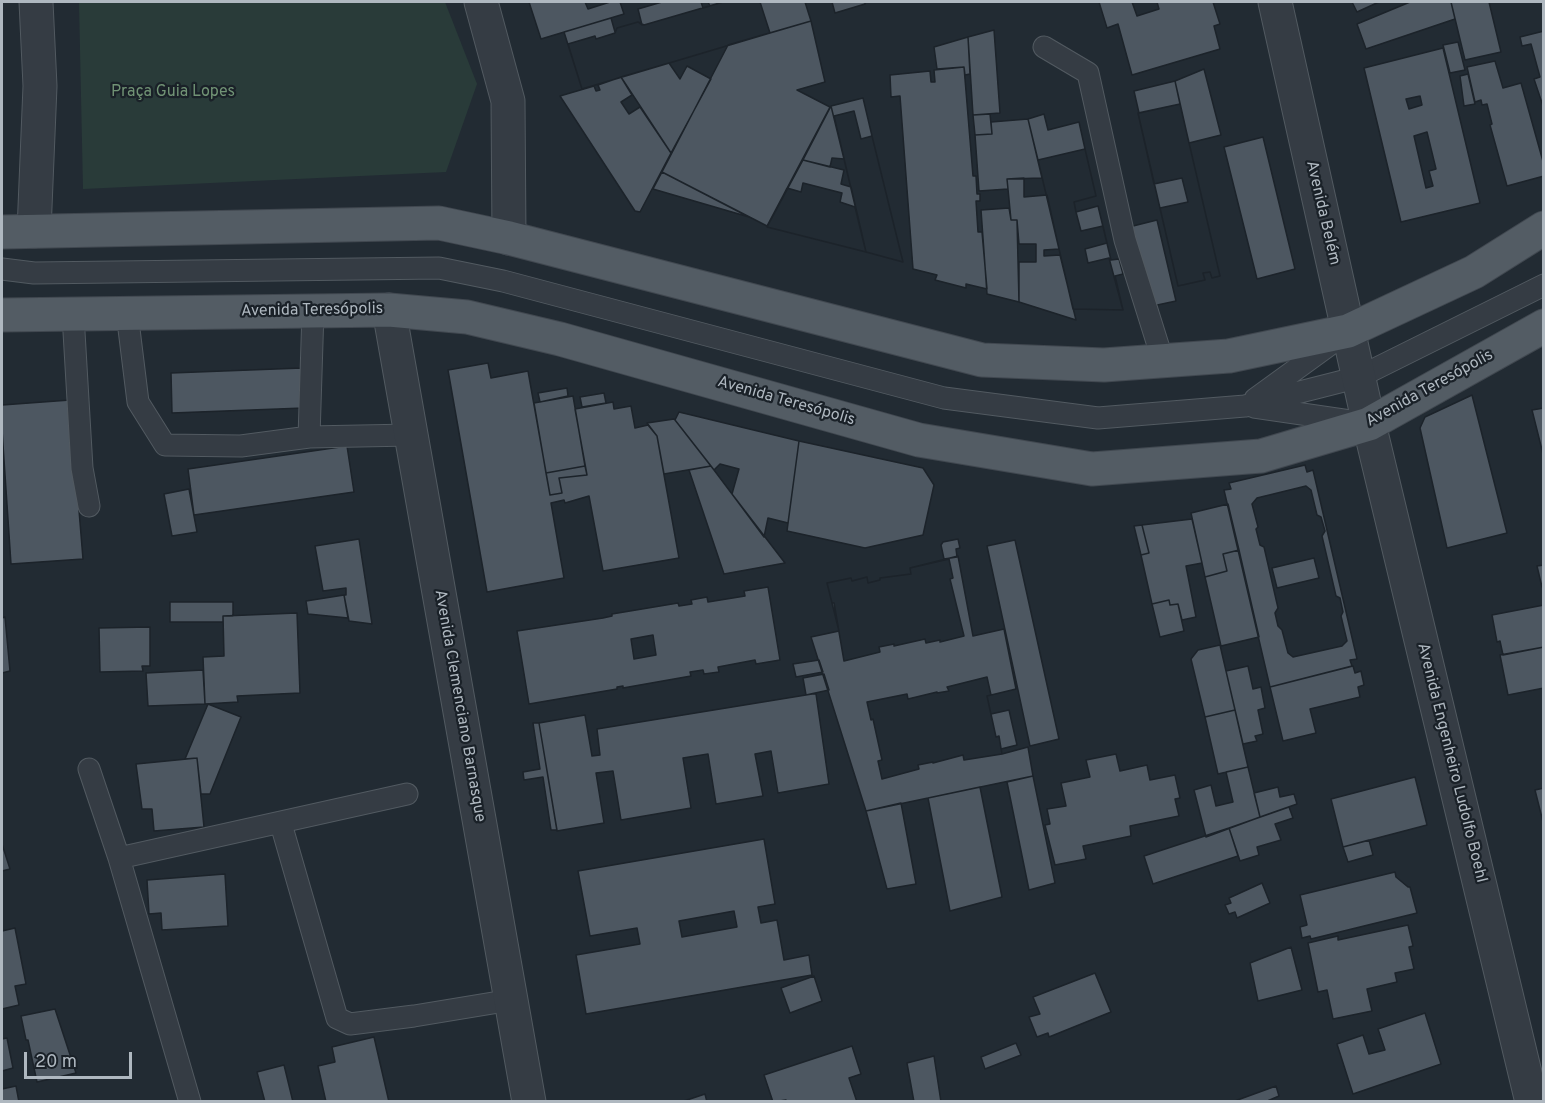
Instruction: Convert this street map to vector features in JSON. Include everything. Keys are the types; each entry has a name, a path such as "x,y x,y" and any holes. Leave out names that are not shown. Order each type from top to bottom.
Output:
{"main road":[{"path":"2,232 439,223 509,238 982,360 1104,365 1229,356 1348,331 1474,272 1544,228"},
{"name":"Avenida Teresópolis","path":"2,315 389,310 466,317 560,339 920,440 1092,469 1261,456 1369,424 1543,329"}],"street":[{"path":"34,231 40,86 36,2"},
{"path":"481,2 508,101 509,238"},
{"name":"Avenida Belém","path":"1275,2 1369,424"},
{"name":"Avenida Clemenciano Barnasque","path":"389,310 529,1101"},
{"name":"Avenida Engenheiro Ludolfo Boehl","path":"1369,424 1532,1101"}],"lane":[{"path":"1044,47 1088,73 1125,240 1163,361"},
{"path":"2,269 34,273 439,268 503,281 944,398 1098,418 1245,406 1359,377 1544,285"},
{"path":"2,278 34,273"},
{"path":"309,437 313,311"},
{"path":"127,314 138,402 165,445 241,446 309,437 411,435"},
{"path":"73,315 82,468 89,506"},
{"path":"1245,406 1348,331"},
{"path":"1245,406 1369,424"},
{"path":"89,769 119,858 190,1101"},
{"path":"119,858 281,824 407,794"},
{"path":"281,824 337,1018 350,1024 511,1000"}],"green space":[{"name":"Praça Guia Lopes","path":"79,2 445,2 477,84 446,172 83,189"}],"building":[{"path":"529,2 585,2 588,9 610,2 620,2 624,14 541,39"},
{"path":"662,2 701,2 703,8 710,6 708,2 760,2 770,33 582,89 564,32 611,18 615,32 617,28 638,22 642,25 638,9"},
{"path":"723,2 760,2 770,33 582,89 568,44 595,36 596,39 615,33 617,28 638,22 644,25"},
{"path":"760,2 805,2 811,21 770,33"},
{"path":"832,2 865,2 865,4 835,13"},
{"path":"1099,2 1132,2 1137,16 1159,9 1157,2 1213,2 1220,24 1214,26 1220,49 1132,75 1118,24 1107,28"},
{"path":"1352,2 1379,2 1357,12"},
{"path":"1410,2 1451,2 1455,19 1366,49 1357,24"},
{"path":"1451,2 1489,2 1501,52 1465,60"},
{"path":"811,21 825,82 797,90 830,107 767,226 662,172 728,45"},
{"path":"994,30 1000,113 973,115 968,37"},
{"path":"1544,31 1544,109 1534,79 1540,77 1531,44 1522,46 1520,37"},
{"path":"968,37 970,74 965,75 964,67 937,69 934,47"},
{"path":"1458,42 1465,70 1450,73 1443,45"},
{"path":"1443,48 1480,203 1401,222 1364,68","holes":["1420,96 1422,105 1409,109 1406,99","1427,132 1436,169 1429,171 1433,186 1426,188 1414,136"]},
{"path":"1495,61 1503,88 1521,83 1544,165 1544,176 1507,186 1490,125 1492,124 1487,104 1482,105 1481,100 1475,102 1467,67"},
{"path":"669,63 680,79 687,66 711,79 671,153 621,77"},
{"path":"964,67 973,176 976,176 977,194 980,194 980,201 976,201 978,232 982,232 987,289 966,284 966,288 935,280 937,275 913,269 900,96 891,97 890,75 930,71 931,82 935,82 934,70"},
{"path":"1204,69 1221,135 1189,143 1175,81"},
{"path":"1468,74 1475,104 1464,106 1460,76"},
{"path":"621,77 632,95 621,102 629,114 640,107 671,153 640,212 635,211 560,96 594,86 596,91 600,90 598,85"},
{"path":"1175,81 1180,104 1139,113 1134,91"},
{"path":"863,98 903,262 866,252 831,106"},
{"path":"1180,104 1220,276 1212,278 1210,272 1203,273 1205,280 1178,286 1138,113"},
{"path":"1180,104 1220,276 1212,278 1210,272 1203,273 1205,280 1178,286 1160,208 1188,202 1182,178 1154,184 1138,113"},
{"path":"831,106 844,159 832,158 830,167 803,160"},
{"path":"854,111 861,139 872,136 903,262 866,252 834,116"},
{"path":"990,114 992,134 975,135 973,115"},
{"path":"1044,114 1048,130 1079,122 1085,149 1038,160 1028,119"},
{"path":"1028,119 1042,178 1007,179 1008,189 979,191 975,135 992,134 991,122"},
{"path":"1263,137 1295,269 1257,279 1224,147"},
{"path":"1085,149 1096,196 1074,202 1076,212 1098,206 1111,260 1119,259 1123,274 1115,276 1123,310 1073,309 1038,160"},
{"path":"1085,149 1096,196 1074,202 1076,212 1081,231 1103,226 1107,243 1085,249 1088,263 1109,258 1123,310 1073,309 1038,160"},
{"path":"803,160 844,170 841,184 851,187 866,252 767,227"},
{"path":"662,172 749,217 653,189"},
{"path":"1024,178 1024,197 1047,195 1059,249 1044,250 1044,256 1060,255 1076,320 1019,302 1019,262 1036,262 1036,244 1019,244 1017,220 1011,220 1007,179"},
{"path":"803,183 842,193 840,202 855,207 866,252 767,227 787,188 801,192"},
{"path":"1009,208 1011,220 1017,220 1019,302 987,294 981,210"},
{"path":"1157,220 1176,301 1148,307 1129,227"},
{"path":"488,363 491,378 528,371 550,495 562,493 559,478 587,475 575,409 613,402 614,409 631,406 635,428 648,425 657,436 679,558 603,571 589,496 565,503 564,500 551,503 564,578 487,592 448,370"},
{"path":"302,368 304,408 172,413 171,373"},
{"path":"567,388 568,396 540,402 538,393"},
{"path":"604,393 606,403 582,407 580,397"},
{"path":"1472,395 1507,533 1447,548 1420,428 1425,417"},
{"path":"573,396 585,466 546,473 534,403"},
{"path":"70,400 83,559 11,564 2,405"},
{"path":"1544,408 1544,458 1532,410"},
{"path":"679,412 799,441 788,523 768,518 764,537 732,494 739,469 720,464 714,470 675,420"},
{"path":"674,419 711,466 664,474 657,436 647,423"},
{"path":"799,441 923,468 934,485 923,535 865,548 787,531"},
{"path":"347,446 354,492 194,515 188,469"},
{"path":"1305,465 1307,472 1313,470 1357,659 1350,660 1352,666 1270,687 1224,490 1231,489 1229,483"},
{"path":"585,466 587,475 559,478 562,493 550,495 546,473"},
{"path":"711,466 785,563 724,574 689,470"},
{"path":"1306,486 1311,490 1317,515 1321,517 1325,531 1322,536 1336,596 1340,598 1343,612 1341,616 1347,641 1342,646 1293,657 1288,653 1282,630 1278,626 1275,613 1278,608 1264,547 1260,545 1256,529 1258,527 1252,504 1257,498"},
{"path":"189,489 197,532 172,536 164,494"},
{"path":"1228,504 1239,550 1223,554 1227,571 1205,577 1191,513"},
{"path":"1192,519 1202,563 1186,566 1196,617 1182,620 1178,604 1170,605 1169,600 1152,604 1141,555 1149,553 1142,525"},
{"path":"1142,525 1149,553 1141,555 1134,526"},
{"path":"359,539 372,624 349,621 344,595 346,595 346,588 323,591 315,546"},
{"path":"958,539 960,548 956,549 957,557 944,559 941,545 943,542"},
{"path":"1015,540 1059,739 1030,746 987,546"},
{"path":"1239,550 1259,637 1221,646 1205,577 1227,571 1223,554"},
{"path":"958,556 973,636 1004,629 1016,689 987,696 996,737 999,736 1002,754 1028,747 1033,776 866,811 811,637 839,631 827,583 867,577 868,583 880,580 880,578 911,574 910,568"},
{"path":"1314,558 1319,578 1277,588 1272,568"},
{"path":"949,559 953,578 950,579 964,636 940,642 940,640 926,643 925,639 879,647 880,652 844,661 834,603 832,603 827,583 867,577 868,583 880,580 880,578 911,574 910,568"},
{"path":"1544,565 1544,587 1542,587 1537,566"},
{"path":"768,587 780,660 756,664 755,660 718,667 719,672 704,674 703,670 690,672 691,676 529,704 517,631 603,618 612,616 612,614 678,603 679,606 692,604 691,600 707,597 708,602 745,596 744,591","holes":["653,635 656,655 634,659 631,639"]},
{"path":"344,595 348,618 308,614 306,601"},
{"path":"1169,600 1170,605 1178,604 1184,631 1160,637 1152,604"},
{"path":"170,602 233,602 233,616 223,616 223,622 170,622"},
{"path":"1544,605 1544,647 1503,655 1500,641 1497,642 1492,615"},
{"path":"297,613 300,693 237,696 238,702 205,704 203,657 224,656 223,616"},
{"path":"5,617 10,671 2,673 2,618"},
{"path":"150,627 150,666 142,666 143,671 100,672 99,628"},
{"path":"1220,645 1235,710 1205,717 1191,659 1198,650"},
{"path":"1544,647 1544,688 1508,695 1500,655"},
{"path":"819,660 823,672 796,677 793,664"},
{"path":"1248,666 1253,689 1261,687 1265,708 1258,710 1263,734 1255,736 1257,741 1243,744 1226,671"},
{"path":"1353,666 1355,673 1361,671 1364,685 1358,687 1360,697 1310,709 1316,733 1283,741 1270,687"},
{"path":"203,670 205,704 148,706 146,673"},
{"path":"824,674 829,690 806,695 803,678"},
{"path":"987,677 991,695 987,696 1002,754 964,760 963,755 918,765 919,769 882,779 878,761 882,760 867,702 907,694 908,699 949,691 947,687"},
{"path":"816,694 829,784 778,793 771,751 755,754 763,796 716,804 708,754 683,758 691,808 621,820 613,771 596,773 604,823 557,831 539,723 585,715 592,756 600,755 597,729"},
{"path":"208,704 241,717 210,794 201,794 197,758 185,759"},
{"path":"1009,710 1017,745 1001,749 991,714"},
{"path":"1235,710 1248,767 1218,774 1205,717"},
{"path":"533,723 539,723 557,830 551,830 543,777 524,780 523,772 540,769"},
{"path":"1116,754 1120,771 1147,765 1150,780 1175,775 1180,798 1175,799 1179,816 1130,826 1131,836 1083,846 1086,859 1055,865 1045,825 1050,824 1047,809 1066,806 1061,783 1090,777 1086,760"},
{"path":"197,758 204,827 154,831 152,809 142,809 136,764"},
{"path":"1248,767 1260,817 1206,837 1194,790 1211,785 1216,806 1233,802 1226,772"},
{"path":"1033,776 1055,883 1029,890 1007,782"},
{"path":"1415,777 1427,825 1343,847 1331,799"},
{"path":"980,787 1002,897 950,911 928,798"},
{"path":"1278,787 1280,797 1294,794 1297,804 1260,817 1254,793"},
{"path":"1544,788 1544,826 1535,790"},
{"path":"901,803 916,884 887,889 866,811"},
{"path":"1289,807 1293,818 1275,824 1281,840 1257,847 1259,855 1240,861 1229,828"},
{"path":"1229,828 1238,856 1153,884 1144,856"},
{"path":"764,839 775,904 758,907 761,923 777,920 784,960 809,955 812,975 586,1014 576,955 640,944 637,928 590,936 578,871","holes":["734,911 737,927 682,937 679,921"]},
{"path":"1369,840 1373,855 1348,862 1343,847"},
{"path":"2,844 10,869 2,871"},
{"path":"1395,872 1396,877 1410,887 1417,913 1311,939 1310,936 1302,938 1300,927 1307,925 1300,895"},
{"path":"225,874 228,926 162,930 161,913 149,914 147,880"},
{"path":"1262,883 1270,903 1237,918 1235,912 1229,914 1225,905 1231,903 1229,898"},
{"path":"1408,925 1413,946 1409,947 1414,969 1395,973 1397,982 1367,989 1372,1011 1333,1019 1327,990 1318,992 1308,943 1338,936 1338,940"},
{"path":"15,928 26,984 15,986 19,1005 2,1009 2,931"},
{"path":"1291,947 1302,990 1258,1001 1250,963"},
{"path":"1095,973 1111,1012 1049,1037 1048,1033 1037,1037 1029,1017 1040,1014 1033,997"},
{"path":"814,976 822,1001 790,1013 781,988"},
{"path":"55,1009 76,1073 37,1082 21,1016"},
{"path":"1425,1013 1441,1064 1353,1094 1337,1044 1363,1035 1369,1054 1385,1050 1378,1029"},
{"path":"374,1037 389,1102 326,1102 318,1066 335,1062 332,1047"},
{"path":"7,1038 13,1068 2,1071 2,1039"},
{"path":"1016,1043 1021,1055 985,1069 981,1057"},
{"path":"852,1046 861,1074 849,1078 857,1102 786,1102 786,1100 773,1102 764,1075"},
{"path":"934,1056 941,1102 914,1102 907,1063"},
{"path":"284,1065 293,1102 265,1102 257,1072"},
{"path":"16,1086 19,1102 2,1102 2,1089"},
{"path":"1276,1086 1279,1096 1265,1102 1232,1102"},
{"path":"705,1094 707,1102 681,1102"}]}
